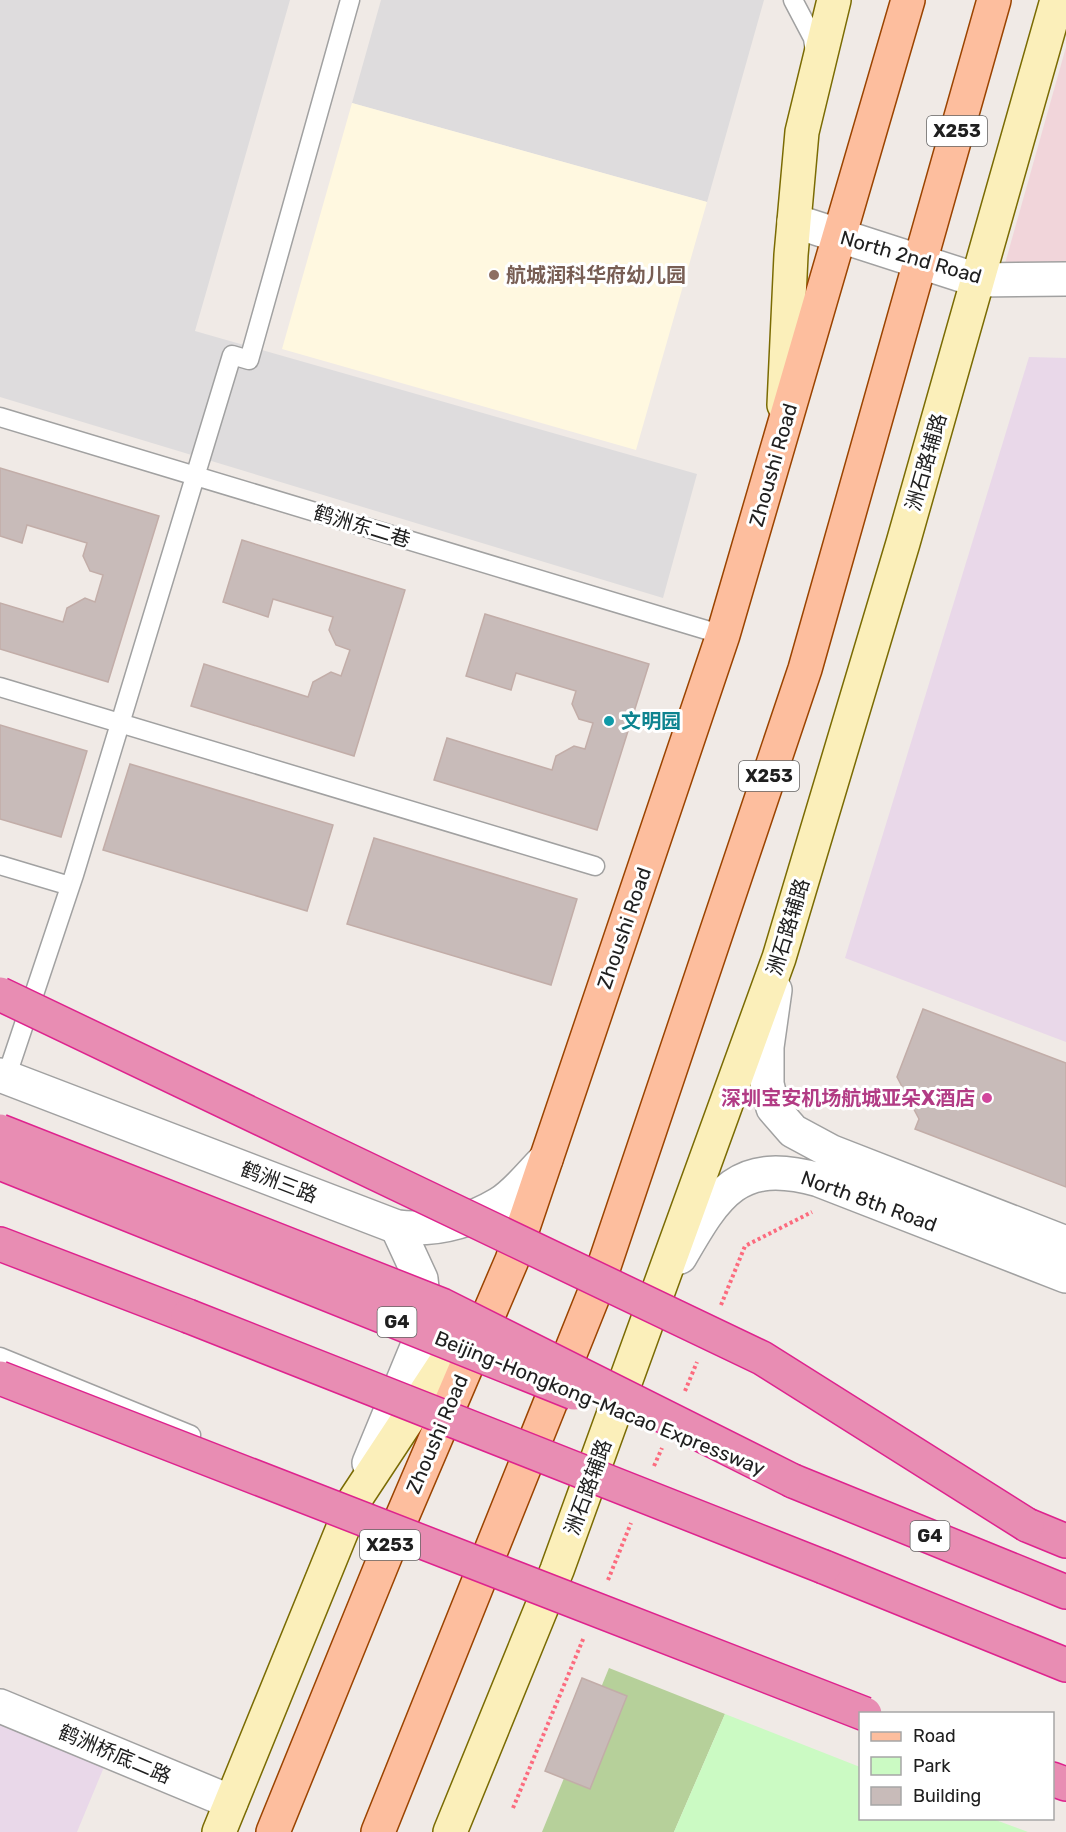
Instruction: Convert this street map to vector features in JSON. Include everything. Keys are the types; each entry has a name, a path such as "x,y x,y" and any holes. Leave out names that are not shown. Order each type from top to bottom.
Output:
{"highway":[{"path":"0,993 762,1358 1027,1525 1066,1541"},
{"path":"0,1131 442,1305 793,1481"},
{"name":"Beijing-Hongkong-Macao Expressway","path":"0,1163 1066,1592"},
{"path":"0,1244 824,1567 1066,1665"},
{"path":"0,1261 188,1316"},
{"path":"0,1378 862,1712"}],"main road":[{"path":"783,431 794,221 802,132 834,0"},
{"name":"Zhoushi Road","path":"273,1832 387,1552 512,1260 723,635 908,0"},
{"name":"X253","path":"378,1832 598,1284 805,669 994,0"},
{"name":"洲石路辅路","path":"450,1832 557,1570 779,958 1057,0"},
{"path":"219,1832 354,1501 512,1260"}],"street":[{"name":"North 2nd Road","path":"794,221 977,280 1066,279"},
{"name":"North 8th Road","path":"779,958 767,1047 767,1084 773,1108 793,1131 832,1152 1066,1243"},
{"name":"鹤洲三路","path":"3,1076 397,1227 417,1229 448,1226 501,1203 546,1159"},
{"name":"North 8th Road","path":"656,1300 705,1214 720,1196 738,1181 770,1172 791,1172 819,1180 1066,1276"},
{"path":"354,1501 419,1342 425,1316 421,1279 397,1227"},
{"name":"鹤洲桥底二路","path":"0,1706 231,1802"}],"lane":[{"path":"3,1076 70,886 232,355 249,360 350,0"},
{"path":"793,0 813,38 817,66"},
{"name":"鹤洲东二巷","path":"0,417 723,635"},
{"path":"0,687 595,867"},
{"path":"0,865 70,886"},
{"path":"0,1357 354,1501"}],"shaded area":[{"path":"0,0 290,0 195,331 697,474 663,598 0,397"},
{"path":"381,0 764,0 707,202 352,103"},
{"path":"1066,47 1066,266 1004,267"},
{"name":"航城润科华府幼儿园","path":"352,103 707,202 636,450 282,349"},
{"path":"1029,357 1066,358 1066,1042 845,958"},
{"path":"0,1723 104,1767 77,1832 0,1832"}],"green space":[{"path":"609,1668 725,1714 674,1832 542,1832"},
{"path":"725,1714 859,1767 859,1820 996,1820 1028,1832 674,1832"}],"building":[{"path":"0,468 159,516 108,682 0,649 0,603 63,622 67,608 85,598 95,602 103,575 90,571 83,556 87,543 27,525 22,543 0,536"},
{"path":"242,540 405,590 354,756 191,706 204,664 308,697 313,682 331,672 341,676 350,650 336,645 329,630 333,617 273,599 268,617 223,602"},
{"name":"文明园","path":"485,614 649,664 597,830 434,780 447,738 552,770 556,756 574,746 585,749 593,723 579,719 572,704 576,691 516,673 511,690 466,676"},
{"path":"0,725 87,751 61,837 0,819"},
{"path":"130,764 333,825 307,911 103,850"},
{"path":"374,838 577,899 551,985 347,924"},
{"name":"深圳宝安机场航城亚朵X酒店","path":"923,1009 1066,1063 1066,1187 915,1129 919,1119 897,1077"},
{"path":"582,1678 627,1696 590,1789 545,1771"}],"place":[{"name":"航城润科华府幼儿园","path":"494,275"},
{"name":"文明园","path":"609,721"},
{"name":"深圳宝安机场航城亚朵X酒店","path":"987,1098"}]}
